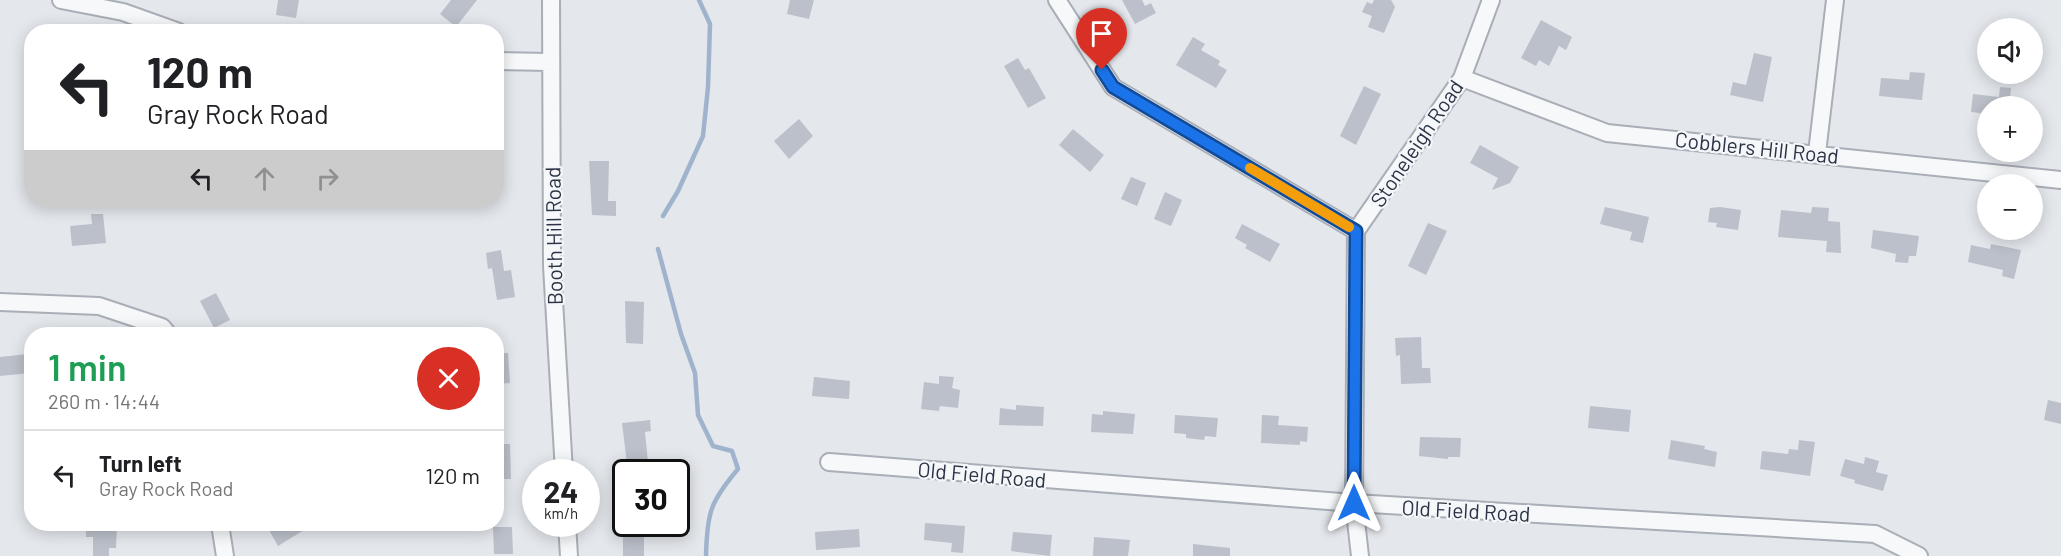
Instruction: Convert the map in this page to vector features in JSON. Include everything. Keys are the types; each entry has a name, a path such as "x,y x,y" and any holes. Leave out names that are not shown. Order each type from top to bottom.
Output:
{"street":[{"path":"61,0 123,12 157,24"},
{"name":"Booth Hill Road","path":"551,0 552,266 563,459"},
{"path":"1058,0 1113,87 1356,231 1354,503 1360,556"},
{"name":"Stoneleigh Road","path":"1356,231 1462,78 1491,0"},
{"path":"1817,153 1835,0"},
{"path":"504,61 550,62"},
{"name":"Cobblers Hill Road","path":"1462,78 1607,133 2061,180"},
{"path":"0,302 99,306 162,327"},
{"name":"Old Field Road","path":"829,462 1354,503 1875,534 1919,556"},
{"path":"221,531 225,556"},
{"path":"568,537 569,556"}],"building":[{"path":"278,0 299,0 296,18 276,15"},
{"path":"451,0 477,0 458,24 452,24 440,14"},
{"path":"790,0 814,0 809,19 787,14"},
{"path":"1122,0 1142,0 1145,6 1151,3 1156,13 1135,24"},
{"path":"1374,0 1391,0 1395,7 1384,33 1368,27 1372,16 1362,12 1367,2 1372,4"},
{"path":"1541,20 1572,37 1566,50 1559,46 1549,66 1539,60 1536,66 1521,58"},
{"path":"1193,37 1205,44 1201,50 1220,61 1218,65 1227,70 1216,88 1176,65"},
{"path":"1754,53 1772,57 1763,102 1730,95 1733,82 1746,85"},
{"path":"1018,58 1025,70 1029,68 1046,98 1028,108 1004,66"},
{"path":"1910,72 1925,73 1922,100 1879,96 1881,78 1909,80"},
{"path":"1364,86 1381,94 1356,145 1340,136"},
{"path":"2000,87 2011,88 2010,96 1999,96"},
{"path":"1973,94 1990,96 1977,96 1977,113 1971,112"},
{"path":"799,119 813,136 789,159 774,141"},
{"path":"1073,129 1104,155 1090,172 1059,145"},
{"path":"1480,145 1519,167 1510,183 1492,190 1498,178 1470,163"},
{"path":"589,161 609,161 608,201 616,201 616,216 592,215"},
{"path":"1131,177 1146,183 1137,206 1121,199"},
{"path":"1165,192 1182,200 1171,226 1154,219"},
{"path":"1605,207 1649,217 1643,243 1630,240 1632,232 1600,224"},
{"path":"1812,207 1829,208 1828,221 1840,222 1841,253 1826,252 1827,241 1778,237 1781,210 1811,213"},
{"path":"1710,208 1741,210 1738,230 1716,227 1717,223 1708,222"},
{"path":"91,214 103,214 106,243 72,246 70,226 92,224"},
{"path":"1428,223 1447,231 1426,275 1408,266"},
{"path":"1242,224 1280,244 1270,262 1245,248 1247,245 1235,238"},
{"path":"1873,230 1919,236 1916,256 1909,256 1908,263 1895,262 1896,254 1871,248"},
{"path":"1991,244 2021,250 2014,279 2002,276 2003,270 1968,262 1971,245 1990,249"},
{"path":"501,250 504,271 511,270 515,297 497,300 492,268 488,269 486,253"},
{"path":"216,293 230,320 213,327 200,301"},
{"path":"625,301 644,302 643,344 626,343"},
{"path":"1421,337 1422,368 1430,368 1431,383 1401,384 1400,355 1396,356 1395,338"},
{"path":"504,353 508,353 510,383 504,383"},
{"path":"24,354 24,374 0,376 0,357"},
{"path":"939,376 954,377 952,388 960,390 958,408 940,406 939,411 921,409 924,382 939,384"},
{"path":"814,377 850,381 849,399 812,396"},
{"path":"2048,400 2061,403 2061,424 2044,420"},
{"path":"1016,405 1044,407 1043,426 999,425 1000,408 1016,410"},
{"path":"1590,406 1631,410 1629,432 1588,428"},
{"path":"1103,411 1135,414 1133,434 1091,432 1092,414 1103,415"},
{"path":"1175,415 1218,418 1216,437 1205,436 1204,440 1186,438 1186,434 1174,433"},
{"path":"1262,415 1279,416 1278,425 1308,427 1307,442 1300,441 1300,445 1261,443"},
{"path":"650,420 651,431 645,432 648,459 626,459 622,423"},
{"path":"1420,437 1461,438 1460,457 1448,457 1448,459 1419,456"},
{"path":"1671,440 1705,446 1704,449 1717,452 1715,467 1668,459"},
{"path":"1799,440 1815,442 1810,476 1760,469 1762,451 1788,454 1789,449 1798,450"},
{"path":"504,444 510,444 511,479 504,479"},
{"path":"1865,457 1879,461 1876,472 1888,475 1883,491 1854,483 1855,480 1840,476 1845,459 1864,464"},
{"path":"925,523 965,526 963,553 951,552 952,543 924,540"},
{"path":"504,527 512,527 513,554 494,554 493,531 504,531"},
{"path":"859,529 860,547 816,550 815,532"},
{"path":"86,531 117,531 116,548 109,548 109,556 93,556 93,537 86,537"},
{"path":"270,531 303,531 278,546"},
{"path":"1013,532 1052,535 1050,556 1011,551"},
{"path":"623,537 644,537 644,556 623,556"},
{"path":"1094,537 1130,540 1128,556 1093,556"},
{"path":"1193,544 1230,548 1230,556 1193,556"}],"waterway":[{"path":"663,216 678,191 703,136 708,87 710,24 699,0"},
{"path":"658,249 681,334 695,373 698,415 713,446 732,451 738,469 721,490 712,509 707,529 706,556"}],"slow traffic":[{"path":"1250,168 1349,227"}],"route":[{"path":"1102,70 1113,87 1356,231 1354,503"}]}
